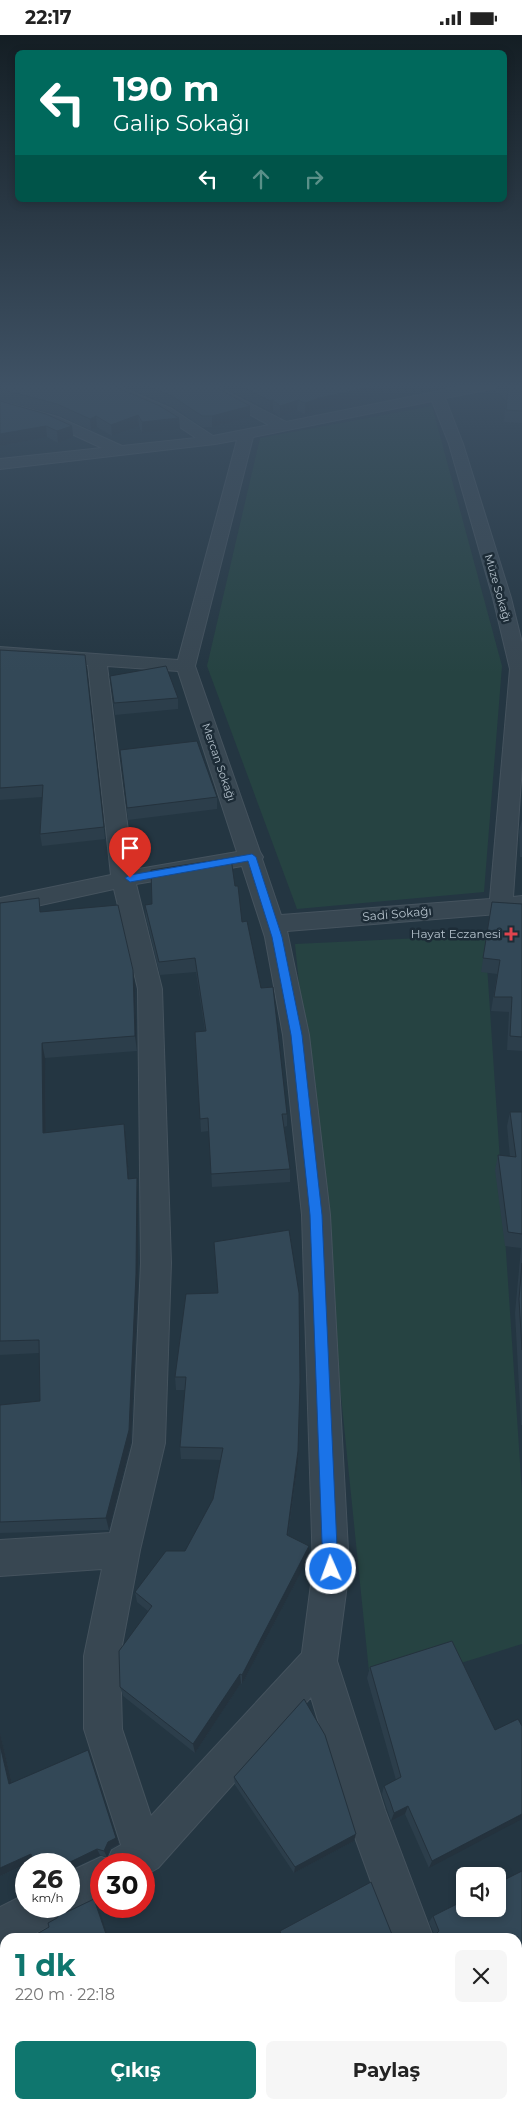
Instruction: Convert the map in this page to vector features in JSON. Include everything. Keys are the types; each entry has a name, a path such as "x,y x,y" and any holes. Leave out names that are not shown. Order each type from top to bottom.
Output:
{"street":[{"path":"0,653 186,666 234,480"},
{"name":"Müze Sokağı","path":"467,480 502,598 519,669 511,905"},
{"path":"97,659 123,880 150,989 156,1263 149,1443 123,1550 102,1656 103,1729 134,1853"},
{"name":"Mercan Sokağı","path":"186,666 252,857 277,937 296,1035 316,1215 331,1569 319,1661"},
{"path":"0,907 123,880 252,857"},
{"name":"Sadi Sokağı","path":"272,924 511,905"},
{"path":"0,1558 123,1550"},
{"path":"141,1853 319,1661 365,1810 411,1933"},
{"path":"0,1930 22,1918"}],"green space":[{"path":"250,480 452,480 502,666 484,892 297,909 207,666"},
{"path":"485,935 522,1493 522,1644 371,1691 295,944"}],"building":[{"path":"0,650 85,655 104,827 40,834 43,785 0,788"},
{"path":"166,666 178,698 114,703 110,676"},
{"path":"197,741 217,797 127,808 120,750"},
{"path":"231,858 235,886 238,886 242,922 247,921 261,988 273,987 287,1114 282,1114 290,1169 211,1174 208,1118 200,1119 195,1032 206,1031 195,958 159,962 145,905 152,904 151,870"},
{"path":"39,898 40,912 118,905 133,970 135,1036 42,1043 43,1133 124,1124 128,1179 137,1178 136,1274 129,1430 106,1518 0,1522 0,1405 40,1401 39,1340 0,1341 0,903"},
{"path":"492,902 522,904 522,1037 510,1036 512,997 494,997 500,960 483,958"},
{"path":"510,1112 522,1112 522,1234 508,1232 498,1155 516,1157"},
{"path":"289,1230 299,1293 300,1382 298,1451 287,1535 309,1546 242,1675 240,1674 193,1744 120,1687 119,1651 152,1606 135,1592 166,1551 185,1551 213,1499 223,1448 180,1447 186,1377 175,1377 186,1294 218,1293 214,1242"},
{"path":"522,1263 522,1350 519,1299"},
{"path":"452,1641 495,1730 518,1719 522,1726 522,1814 432,1861 408,1806 394,1813 384,1786 401,1777 370,1667"},
{"path":"304,1699 325,1735 356,1834 295,1867 234,1777"},
{"path":"0,1745 9,1784 88,1750 116,1838 108,1842 104,1851 97,1849 80,1857 80,1853 15,1853 15,1861 0,1868"},
{"path":"522,1871 522,1933 437,1933 439,1931 433,1916 456,1904 456,1917 506,1917 506,1879"},
{"path":"371,1882 391,1933 281,1933 280,1931"},
{"path":"90,1901 90,1918 100,1918 106,1933 38,1933 49,1927 48,1923 57,1918 80,1918 80,1906"}],"place":[{"name":"Hayat Eczanesi","path":"511,934"}],"route":[{"path":"130,878 252,857 277,937 296,1035 316,1215 331,1569"}]}
